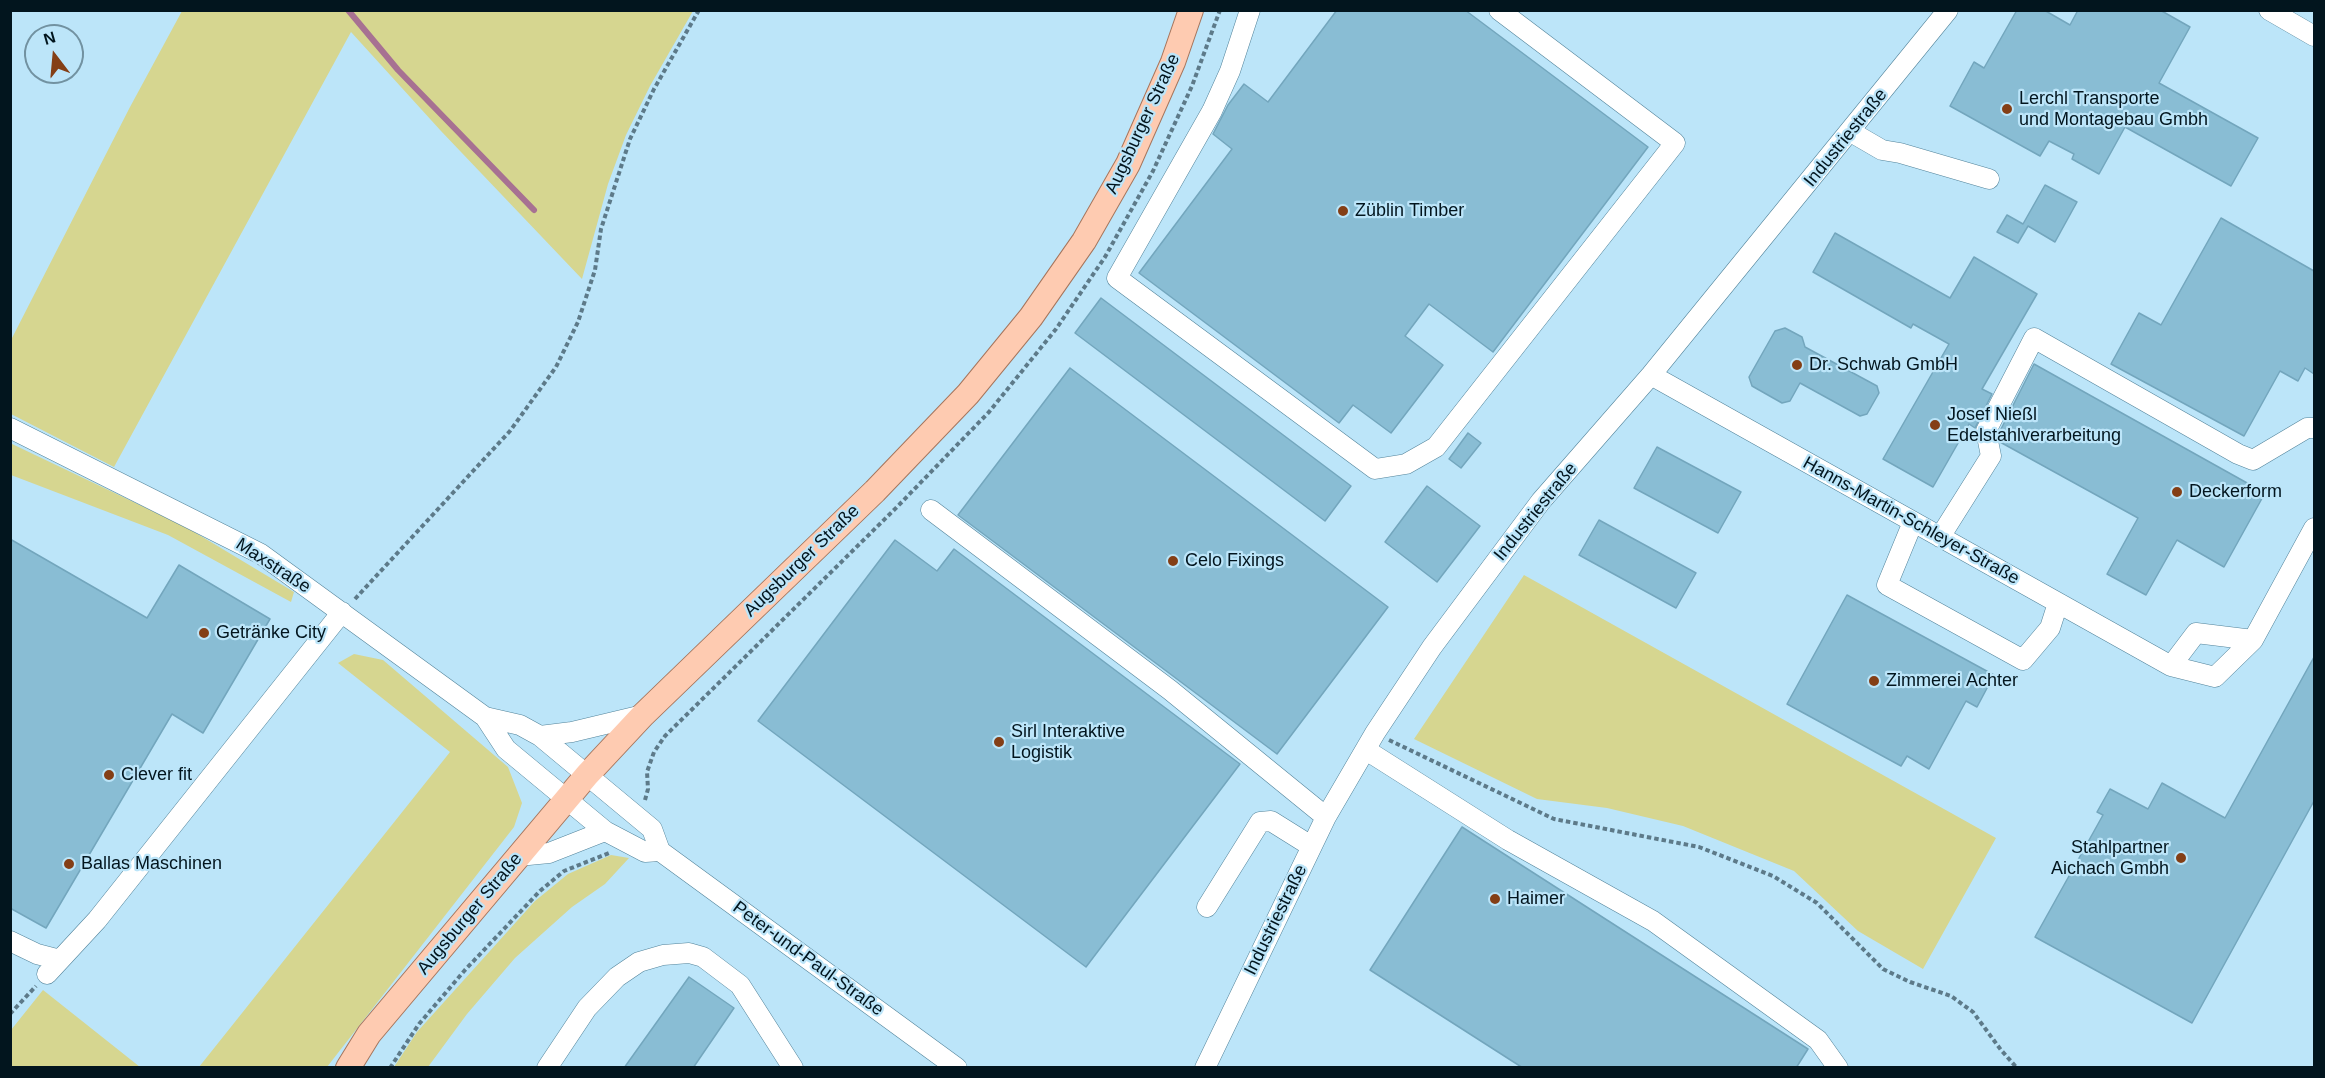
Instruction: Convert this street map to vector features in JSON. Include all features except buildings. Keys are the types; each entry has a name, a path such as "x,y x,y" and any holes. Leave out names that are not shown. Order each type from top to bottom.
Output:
{"main road":[{"name":"Augsburger Straße","path":"348,1068 369,1034 587,775 643,716 875,491 968,394 1031,317 1084,241 1128,164 1173,62 1191,10"}],"street":[{"path":"1250,10 1230,71 1212,111 1117,278 1375,469 1406,464 1436,447 1675,143 1498,10"},
{"name":"Industriestraße","path":"1205,1068 1326,817 1379,742 1432,647 1541,501 1651,375 1948,10"},
{"path":"2269,10 2314,36"},
{"path":"1851,132 1882,150 1900,153 1989,179"},
{"path":"1940,537 1991,456 1986,431 2034,338 2238,454 2253,460 2307,428 2314,428"},
{"name":"Hanns-Martin-Schleyer-Straße","path":"1651,375 2171,666 2216,677 2253,640 2314,528"},
{"name":"Maxstraße","path":"10,428 261,554 486,717 506,749 566,799"},
{"path":"931,510 1170,690 1326,817"},
{"path":"1914,522 1887,585 2023,660 2050,628 2058,603"},
{"path":"10,941 37,954 53,967 98,920 342,612"},
{"path":"2171,666 2196,633 2253,640"},
{"path":"540,736 572,732 643,716"},
{"name":"Maxstraße","path":"486,717 520,725 540,736 587,775"},
{"path":"1379,742 1508,840 1653,921 1818,1040 1838,1068"},
{"name":"Peter-und-Paul-Straße","path":"587,775 652,829 660,851 957,1068"},
{"name":"Peter-und-Paul-Straße","path":"566,799 613,835 645,852 660,851"},
{"path":"1207,907 1260,822 1271,821 1311,846"},
{"path":"518,856 549,853 613,835"},
{"path":"547,1068 587,1008 617,977 639,962 663,955 689,953 703,957 740,985 793,1068"}],"path":[{"path":"342,612 396,557 510,431 556,367 578,322 585,301 595,270 601,229 630,139 654,89 699,10"},
{"path":"1379,742 1554,819 1699,848 1773,876 1817,903 1883,969 1951,996 1973,1012 2017,1068"},
{"path":"390,1068 419,1024 480,954 540,891 564,872 609,853 613,835"},
{"path":"10,1014 53,967"}],"green space":[{"path":"182,11 693,11 650,86 626,135 608,184 582,279 441,131 351,32 114,467 11,414 11,340 130,107"},
{"path":"10,443 186,527 294,592 291,602 168,535 11,475"},
{"path":"1524,575 1996,838 1923,969 1858,931 1794,871 1683,826 1607,808 1537,799 1414,739"},
{"path":"354,654 383,660 508,767 522,803 514,827 327,1067 199,1067 450,752 338,663"},
{"path":"611,855 629,858 605,884 572,907 515,958 467,1014 428,1067 394,1067 417,1032 535,901 568,874"},
{"path":"43,990 140,1067 11,1067 11,1030"}],"waterway":[{"path":"348,10 398,70 534,210"}],"place":[{"name":"Lerchl Transporte und Montagebau Gmbh","path":"2007,109"},
{"name":"Züblin Timber","path":"1343,211"},
{"name":"Dr. Schwab GmbH","path":"1797,365"},
{"name":"Josef Nießl Edelstahlverarbeitung","path":"1935,425"},
{"name":"Deckerform","path":"2177,492"},
{"name":"Celo Fixings","path":"1173,561"},
{"name":"Getränke City","path":"204,633"},
{"name":"Zimmerei Achter","path":"1874,681"},
{"name":"Sirl Interaktive Logistik","path":"999,742"},
{"name":"Clever fit","path":"109,775"},
{"name":"Stahlpartner Aichach Gmbh","path":"2181,858"},
{"name":"Ballas Maschinen","path":"69,864"},
{"name":"Haimer","path":"1495,899"}]}
